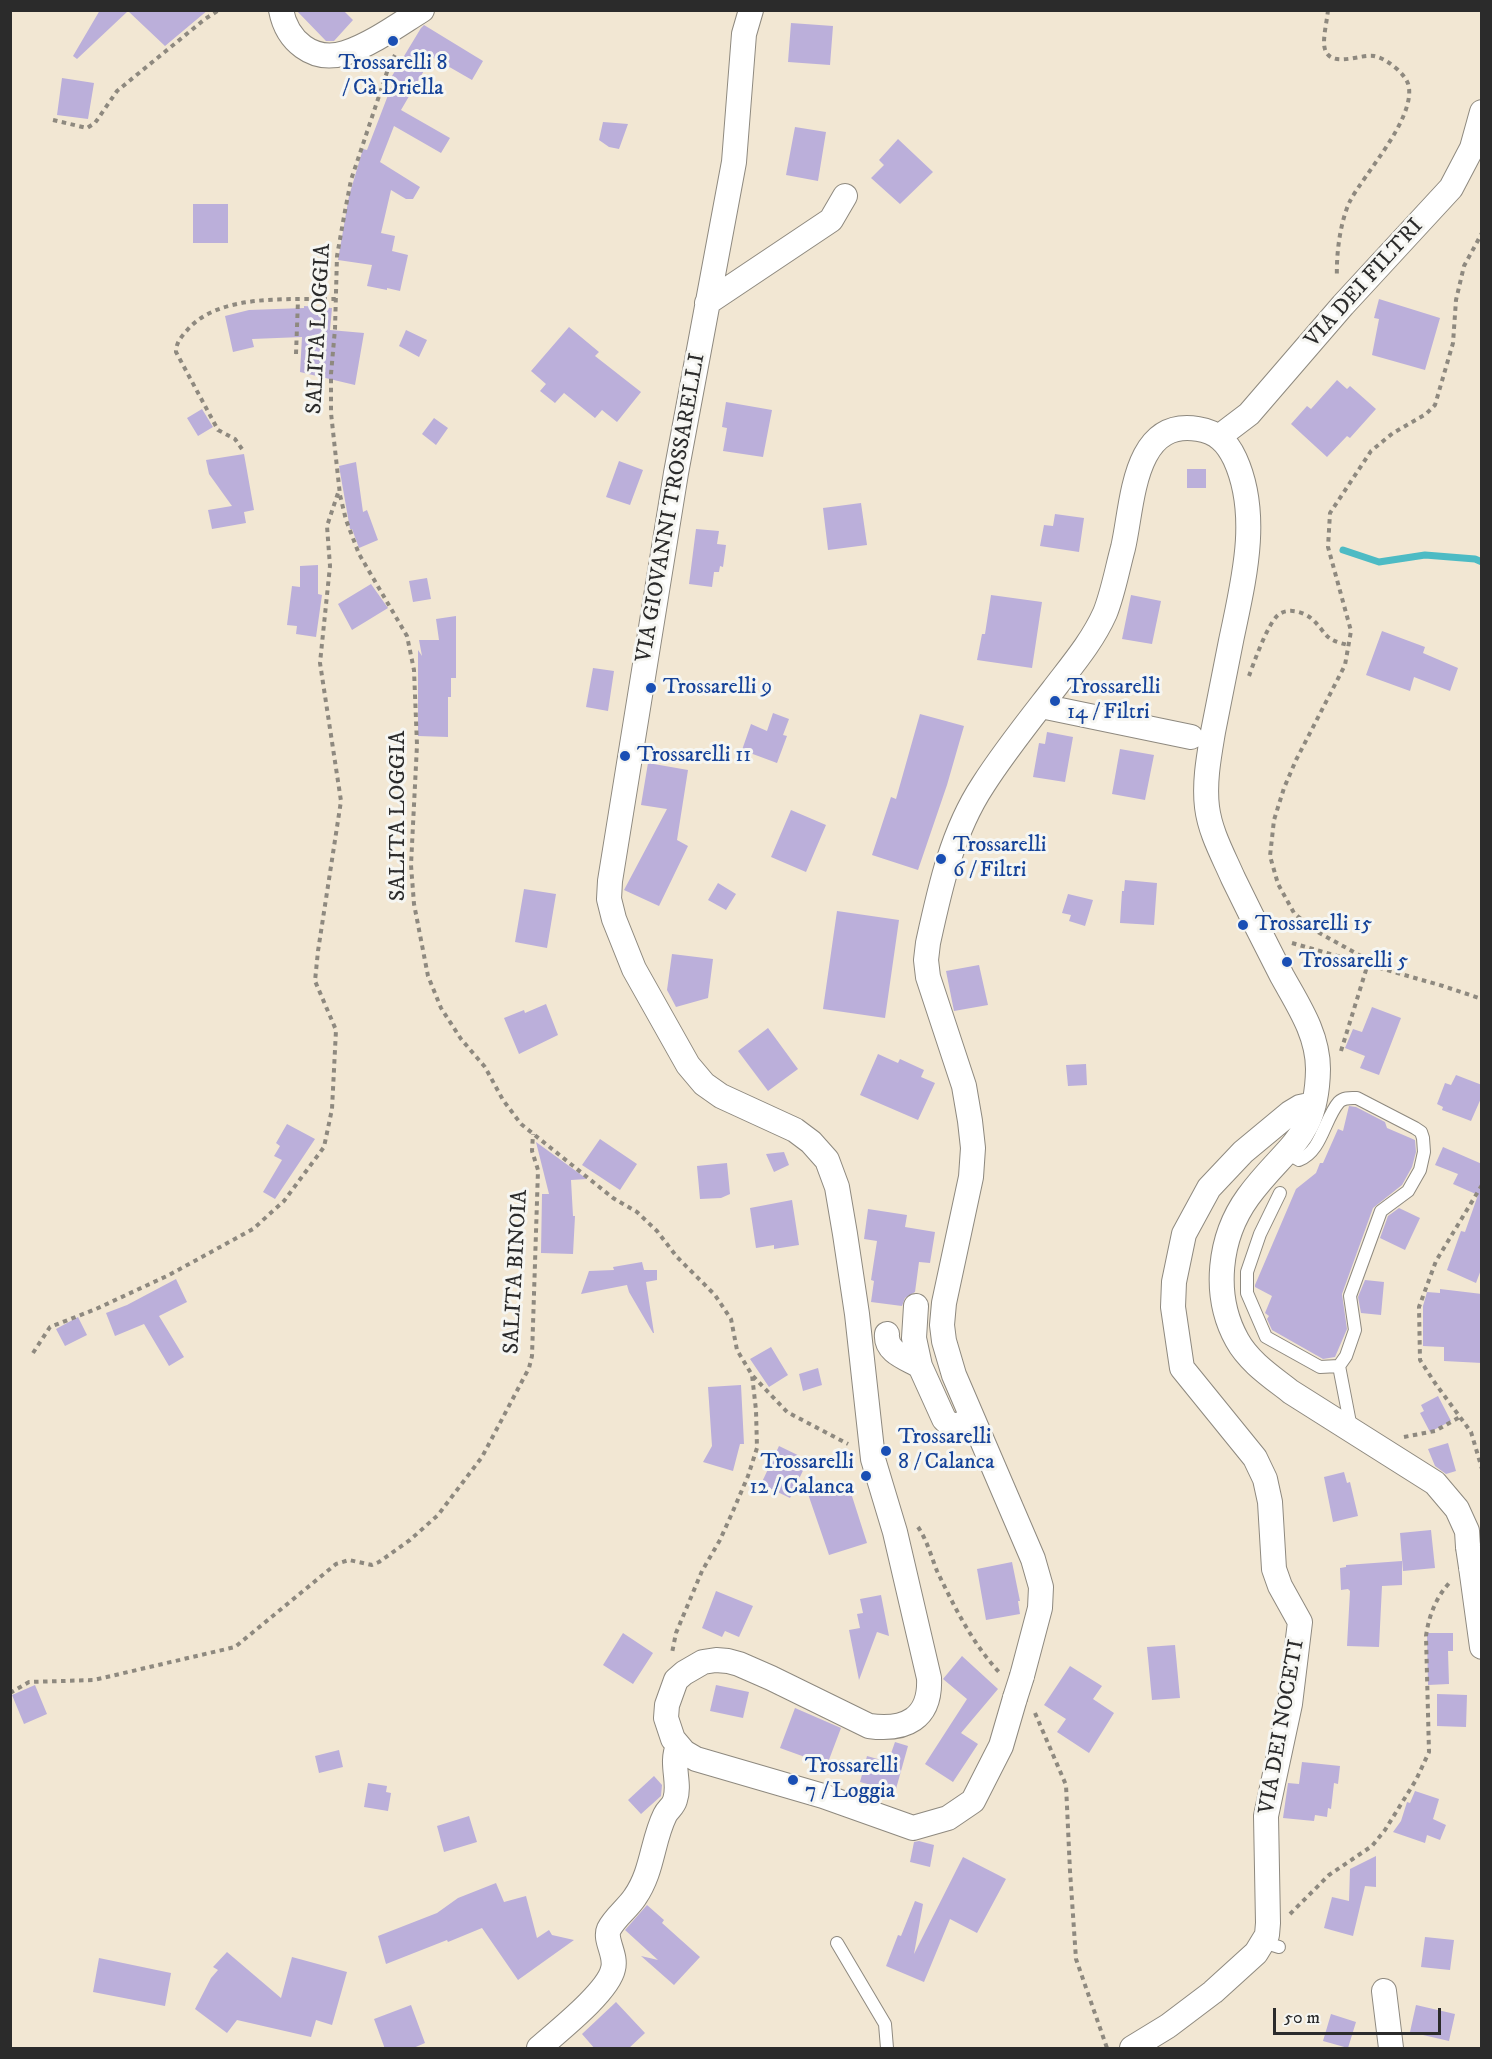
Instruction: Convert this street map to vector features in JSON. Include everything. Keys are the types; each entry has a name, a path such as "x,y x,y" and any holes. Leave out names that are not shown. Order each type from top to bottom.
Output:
{"street":[{"path":"281,10 288,31 299,45 314,53 325,55 344,53 413,16"},
{"name":"VIA GIOVANNI TROSSARELLI","path":"678,1746 669,1730 667,1705 676,1680 704,1662 716,1660 740,1664 868,1726 890,1728 911,1722 920,1714 930,1693 929,1678 895,1532 873,1459 847,1245 837,1187 827,1160 811,1142 795,1130 721,1096 704,1084 688,1065 634,969 614,919 609,899 610,881 676,473 734,162 744,34 751,10"},
{"name":"VIA DEI FILTRI","path":"1220,436 1249,414 1343,305 1451,188 1473,148 1482,112"},
{"path":"707,303 831,220 845,196"},
{"path":"539,2049 601,1991 611,1976 615,1960 608,1937 609,1930 642,1886 652,1862 665,1815 674,1804 677,1789 675,1762 678,1746 696,1759 711,1765 823,1797 913,1828 948,1818 974,1801 1001,1746 1023,1693 1040,1608 1041,1587 1033,1559 954,1375 942,1325 944,1303 971,1177 973,1148 964,1086 928,977 926,960 936,907 957,833 982,787 1089,642 1104,614 1125,541 1134,482 1146,452 1157,440 1181,428 1196,428 1220,436 1232,453 1245,492 1248,539 1245,572 1208,758 1206,803 1211,827 1259,934 1306,1020 1315,1041 1318,1071 1312,1115 1304,1133 1251,1193 1228,1233 1222,1267 1224,1304 1238,1342 1253,1360 1291,1392 1435,1483 1457,1509 1467,1531 1464,1564 1482,1647"},
{"path":"1041,706 1191,736"},
{"name":"VIA DEI NOCETI","path":"1271,1945 1268,1923 1266,1816 1300,1664 1300,1622 1280,1586 1274,1569 1270,1502 1266,1479 1255,1458 1182,1368 1173,1307 1174,1282 1184,1234 1209,1188 1243,1152 1290,1113 1300,1107 1314,1104"},
{"path":"916,1306 914,1338 920,1366 944,1419 948,1424 956,1426 972,1419"},
{"path":"887,1334 886,1341 891,1349 920,1366"},
{"path":"1132,2049 1168,2026 1213,1992 1256,1953 1271,1945"},
{"path":"1384,1991 1391,2049"}],"lane":[{"path":"1287,1153 1299,1160 1304,1158 1317,1143 1339,1102 1346,1098 1357,1098 1415,1128 1421,1132 1423,1138 1424,1152 1420,1170 1408,1191 1381,1211 1350,1296 1355,1330 1346,1356 1339,1366 1351,1429"},
{"path":"1280,1193 1260,1234 1247,1272 1247,1293 1266,1337 1320,1367 1339,1366"},
{"path":"837,1943 885,2024 887,2049"}],"path":[{"path":"53,120 87,128 95,123 117,92 219,10"},
{"path":"1328,10 1324,42 1326,51 1332,57 1347,61 1371,55 1387,61 1406,78 1409,88 1409,101 1401,120 1386,149 1350,202 1343,224 1337,274 1338,290 1343,305"},
{"name":"SALITA LOGGIA","path":"413,16 388,69 351,180 338,256 330,374 331,413 339,490 346,520 359,554 407,636 414,670 417,745 411,865 414,904 428,976 441,1008 461,1039 485,1067 521,1124 613,1198 638,1212 714,1296 732,1319 737,1350 752,1375 757,1448 733,1511 702,1571 676,1633 673,1658"},
{"path":"1338,1060 1366,970 1365,964 1361,956 1314,930 1294,913 1278,884 1270,856 1274,820 1296,760 1345,665 1349,645 1351,632 1329,548 1330,513 1371,451 1393,432 1426,414 1435,405 1453,343 1456,300 1464,266 1482,233"},
{"path":"242,449 235,439 218,430 176,352 178,341 208,312 258,300 336,299"},
{"path":"296,354 298,300"},
{"path":"33,1353 50,1327 96,1309 169,1275 253,1229 284,1201 324,1147 332,1108 336,1030 315,981 341,801 320,663 330,566 327,526 339,490"},
{"path":"1247,684 1274,618 1285,612 1297,612 1310,617 1327,637 1334,642 1349,645"},
{"path":"1259,934 1482,999"},
{"name":"SALITA BINOIA","path":"10,1693 29,1682 94,1680 235,1647 336,1564 349,1560 372,1565 379,1562 410,1540 438,1515 482,1457 529,1368 532,1356 538,1170 532,1151 533,1134"},
{"path":"1482,1185 1436,1260 1419,1307 1420,1360 1471,1432 1482,1469"},
{"path":"1374,1443 1435,1431 1460,1417"},
{"path":"1271,1945 1274,1934 1297,1906 1329,1875 1372,1846 1385,1830 1416,1780 1430,1752 1427,1623 1441,1593 1464,1564"},
{"path":"1023,1693 1044,1732 1066,1785 1076,1959 1107,2049"}],"building":[{"path":"100,10 208,10 165,46 128,11 77,59 73,56"},
{"path":"296,10 343,10 353,20 334,41 326,41"},
{"path":"791,23 833,26 830,65 788,62"},
{"path":"424,25 483,61 472,80 432,57 401,110 450,138 441,153 394,126 380,162 420,187 413,199 406,199 391,190 381,233 395,236 392,251 408,255 400,291 387,288 387,290 367,286 372,265 338,260 349,196 363,149 367,150 395,77 392,76"},
{"path":"62,78 94,83 88,119 57,115"},
{"path":"603,122 628,124 619,149 609,147 599,140"},
{"path":"795,127 826,132 818,181 786,175"},
{"path":"898,139 933,172 900,204 871,178 884,165 879,160"},
{"path":"193,204 228,204 228,243 193,243"},
{"path":"1379,299 1440,318 1425,370 1372,355 1379,319 1374,318"},
{"path":"304,306 332,308 330,330 364,333 355,385 300,372 302,337 252,339 254,347 233,352 225,316 249,310 304,308"},
{"path":"569,327 599,352 595,356 641,392 617,422 602,410 595,418 564,393 555,403 540,391 546,384 531,371"},
{"path":"406,330 427,340 419,357 399,346"},
{"path":"1337,380 1347,389 1350,386 1376,409 1350,438 1347,436 1327,457 1291,424 1307,406 1311,409"},
{"path":"726,402 772,410 763,457 723,451 727,428 722,427"},
{"path":"202,409 213,427 198,436 187,418"},
{"path":"434,418 448,428 436,445 422,434"},
{"path":"244,454 254,510 244,512 246,523 212,529 208,510 232,506 209,474 206,460"},
{"path":"619,461 643,470 630,505 606,497"},
{"path":"356,462 363,512 367,510 378,540 359,548 352,529 350,529 339,466"},
{"path":"1187,469 1206,469 1206,488 1187,488"},
{"path":"861,503 867,545 828,550 823,508"},
{"path":"1055,514 1084,518 1079,552 1040,546 1044,525 1053,526"},
{"path":"696,529 719,531 717,544 726,545 723,567 720,566 719,572 714,572 712,587 689,584"},
{"path":"318,565 318,594 322,595 316,637 296,634 297,626 287,625 292,586 300,587 300,566"},
{"path":"427,578 431,599 413,602 409,581"},
{"path":"371,584 388,608 352,630 338,604"},
{"path":"991,595 1042,602 1032,668 977,660 982,634 985,634"},
{"path":"1131,595 1161,601 1152,644 1122,639"},
{"path":"456,616 456,678 451,678 451,697 448,697 448,737 418,736 418,650 422,656 419,640 439,640 436,619"},
{"path":"1382,631 1425,647 1423,653 1458,668 1450,691 1414,677 1410,691 1366,675"},
{"path":"593,668 614,671 608,711 586,707"},
{"path":"773,713 789,719 783,735 787,736 777,763 742,750 751,724 767,731"},
{"path":"920,714 964,726 918,870 872,855 891,797 896,799"},
{"path":"1047,732 1073,737 1065,782 1033,777 1039,743 1045,744"},
{"path":"1120,749 1154,755 1145,800 1112,794"},
{"path":"648,763 688,770 677,840 688,846 659,906 624,890 667,809 641,805"},
{"path":"791,810 826,825 806,872 771,857"},
{"path":"1125,880 1157,883 1154,925 1120,923"},
{"path":"718,883 736,894 726,910 708,900"},
{"path":"524,889 556,894 547,948 515,942"},
{"path":"1068,894 1093,900 1085,926 1069,921 1071,915 1062,913"},
{"path":"837,911 899,920 885,1018 823,1009"},
{"path":"672,954 713,959 708,998 676,1007 667,990"},
{"path":"979,965 988,1005 954,1011 946,971"},
{"path":"546,1004 558,1035 519,1054 504,1018 524,1010 525,1013"},
{"path":"1372,1007 1401,1018 1379,1075 1360,1068 1365,1056 1345,1048 1353,1029 1362,1032"},
{"path":"768,1028 798,1069 768,1091 738,1051"},
{"path":"878,1054 898,1063 900,1059 924,1070 921,1077 935,1083 918,1120 860,1095"},
{"path":"1086,1064 1087,1085 1068,1086 1066,1065"},
{"path":"1456,1075 1482,1085 1482,1096 1471,1121 1442,1110 1443,1107 1437,1104 1445,1083 1451,1085"},
{"path":"1349,1106 1356,1107 1385,1122 1387,1128 1415,1140 1416,1152 1412,1167 1402,1185 1373,1208 1342,1294 1347,1329 1335,1357 1323,1359 1272,1330 1267,1319 1269,1316 1265,1313 1272,1296 1255,1285 1296,1189 1316,1173 1320,1163 1323,1163 1338,1129 1343,1131"},
{"path":"287,1124 315,1139 275,1199 263,1192 282,1160 274,1156 280,1146 276,1143"},
{"path":"600,1139 637,1164 620,1190 582,1165"},
{"path":"536,1142 587,1179 571,1180 573,1216 575,1216 573,1254 541,1253 542,1194 549,1194"},
{"path":"1443,1147 1482,1164 1482,1267 1476,1283 1447,1270 1461,1231 1465,1232 1478,1195 1453,1184 1458,1174 1435,1165"},
{"path":"784,1152 789,1165 774,1172 766,1154"},
{"path":"727,1163 730,1194 721,1198 700,1199 697,1166"},
{"path":"792,1200 799,1245 774,1249 774,1245 756,1248 750,1208"},
{"path":"1399,1208 1420,1218 1405,1250 1380,1238 1388,1216"},
{"path":"868,1209 907,1215 905,1227 935,1232 930,1263 919,1262 915,1292 905,1298 902,1306 871,1302 874,1281 871,1280 877,1241 864,1239"},
{"path":"642,1262 644,1270 657,1270 657,1280 646,1282 654,1333 627,1285 581,1294 589,1271 614,1270 613,1267"},
{"path":"176,1279 187,1302 159,1316 184,1357 169,1366 144,1324 115,1336 106,1313 127,1305"},
{"path":"1365,1280 1384,1282 1381,1315 1361,1313 1358,1297"},
{"path":"1440,1289 1482,1294 1482,1363 1444,1361 1444,1347 1423,1346 1423,1306 1427,1292 1440,1293"},
{"path":"78,1317 87,1335 65,1346 56,1329"},
{"path":"771,1347 788,1375 769,1387 750,1359"},
{"path":"818,1368 822,1385 803,1391 799,1374"},
{"path":"741,1385 744,1444 740,1444 733,1471 703,1462 712,1446 708,1387"},
{"path":"1438,1396 1451,1421 1430,1432 1420,1413 1424,1411 1421,1405"},
{"path":"1448,1443 1456,1471 1446,1474 1435,1466 1428,1449"},
{"path":"779,1446 808,1460 790,1498 761,1484"},
{"path":"1344,1472 1347,1483 1350,1482 1358,1516 1333,1522 1324,1477"},
{"path":"844,1483 847,1494 851,1493 867,1543 829,1555 808,1494"},
{"path":"1431,1530 1435,1568 1403,1571 1400,1533"},
{"path":"1402,1561 1402,1585 1382,1586 1379,1647 1347,1646 1350,1591 1341,1590 1340,1568 1346,1565"},
{"path":"1012,1562 1020,1601 1018,1601 1020,1614 986,1620 977,1569"},
{"path":"716,1591 753,1606 739,1637 725,1631 722,1637 702,1628"},
{"path":"881,1595 889,1636 877,1632 859,1680 849,1630 860,1628 857,1614 863,1613 860,1599"},
{"path":"623,1633 653,1653 633,1684 603,1665"},
{"path":"1427,1633 1453,1633 1453,1651 1448,1651 1449,1684 1428,1685"},
{"path":"1175,1645 1180,1698 1152,1700 1147,1647"},
{"path":"962,1656 998,1689 961,1733 978,1744 953,1782 925,1764 967,1699 943,1679"},
{"path":"1070,1666 1102,1686 1093,1699 1114,1713 1089,1753 1057,1732 1066,1719 1044,1705"},
{"path":"35,1685 47,1714 24,1724 12,1695"},
{"path":"716,1685 749,1692 743,1718 710,1711"},
{"path":"1437,1694 1467,1695 1466,1727 1437,1726"},
{"path":"795,1708 841,1728 827,1765 780,1748"},
{"path":"895,1742 908,1746 894,1796 877,1791 879,1787 860,1782 867,1756 888,1762"},
{"path":"339,1750 343,1767 319,1773 315,1756"},
{"path":"1302,1762 1340,1766 1338,1784 1334,1783 1331,1809 1328,1808 1327,1817 1315,1815 1314,1821 1283,1818 1288,1783 1299,1784"},
{"path":"654,1776 662,1785 661,1796 641,1814 628,1800"},
{"path":"368,1783 387,1786 386,1792 391,1793 388,1811 364,1807"},
{"path":"1415,1791 1439,1799 1433,1819 1446,1825 1440,1840 1427,1835 1425,1843 1393,1832 1401,1821 1407,1802 1410,1803"},
{"path":"469,1816 477,1842 444,1852 437,1826"},
{"path":"914,1842 934,1845 930,1867 910,1862"},
{"path":"1376,1856 1376,1887 1365,1886 1353,1936 1324,1928 1332,1897 1349,1901 1350,1869"},
{"path":"963,1857 1006,1879 977,1933 950,1919 924,1982 886,1966 915,1901 923,1904 914,1954"},
{"path":"496,1883 504,1902 526,1896 537,1938 549,1930 552,1935 574,1940 518,1980 482,1928 386,1964 378,1936 437,1913 458,1898"},
{"path":"647,1905 664,1920 662,1923 700,1957 674,1985 641,1956 658,1960 625,1930"},
{"path":"1425,1937 1454,1940 1450,1970 1421,1967"},
{"path":"227,1952 281,1998 292,1957 347,1972 332,2025 316,2020 311,2037 237,2020 227,2033 195,2009 211,1978 218,1970 213,1967"},
{"path":"99,1958 171,1973 165,2006 93,1992"},
{"path":"616,2002 645,2033 628,2049 595,2049 582,2034"},
{"path":"411,2005 425,2043 411,2049 385,2049 374,2019"},
{"path":"1416,2005 1455,2014 1449,2041 1410,2032"},
{"path":"1331,2014 1356,2022 1348,2048 1323,2041"}],"waterway":[{"path":"1343,550 1379,562 1425,555 1475,559 1482,562"}],"place":[{"name":"Trossarelli 8 / Cà Driella","path":"393,41"},
{"name":"Trossarelli 9","path":"651,688"},
{"name":"Trossarelli 14 / Filtri","path":"1055,701"},
{"name":"Trossarelli 11","path":"625,756"},
{"name":"Trossarelli 6 / Filtri","path":"941,859"},
{"name":"Trossarelli 15","path":"1243,925"},
{"name":"Trossarelli 5","path":"1287,962"},
{"name":"Trossarelli 8 / Calanca","path":"886,1451"},
{"name":"Trossarelli 12 / Calanca","path":"866,1476"},
{"name":"Trossarelli 7 / Loggia","path":"793,1780"}]}
